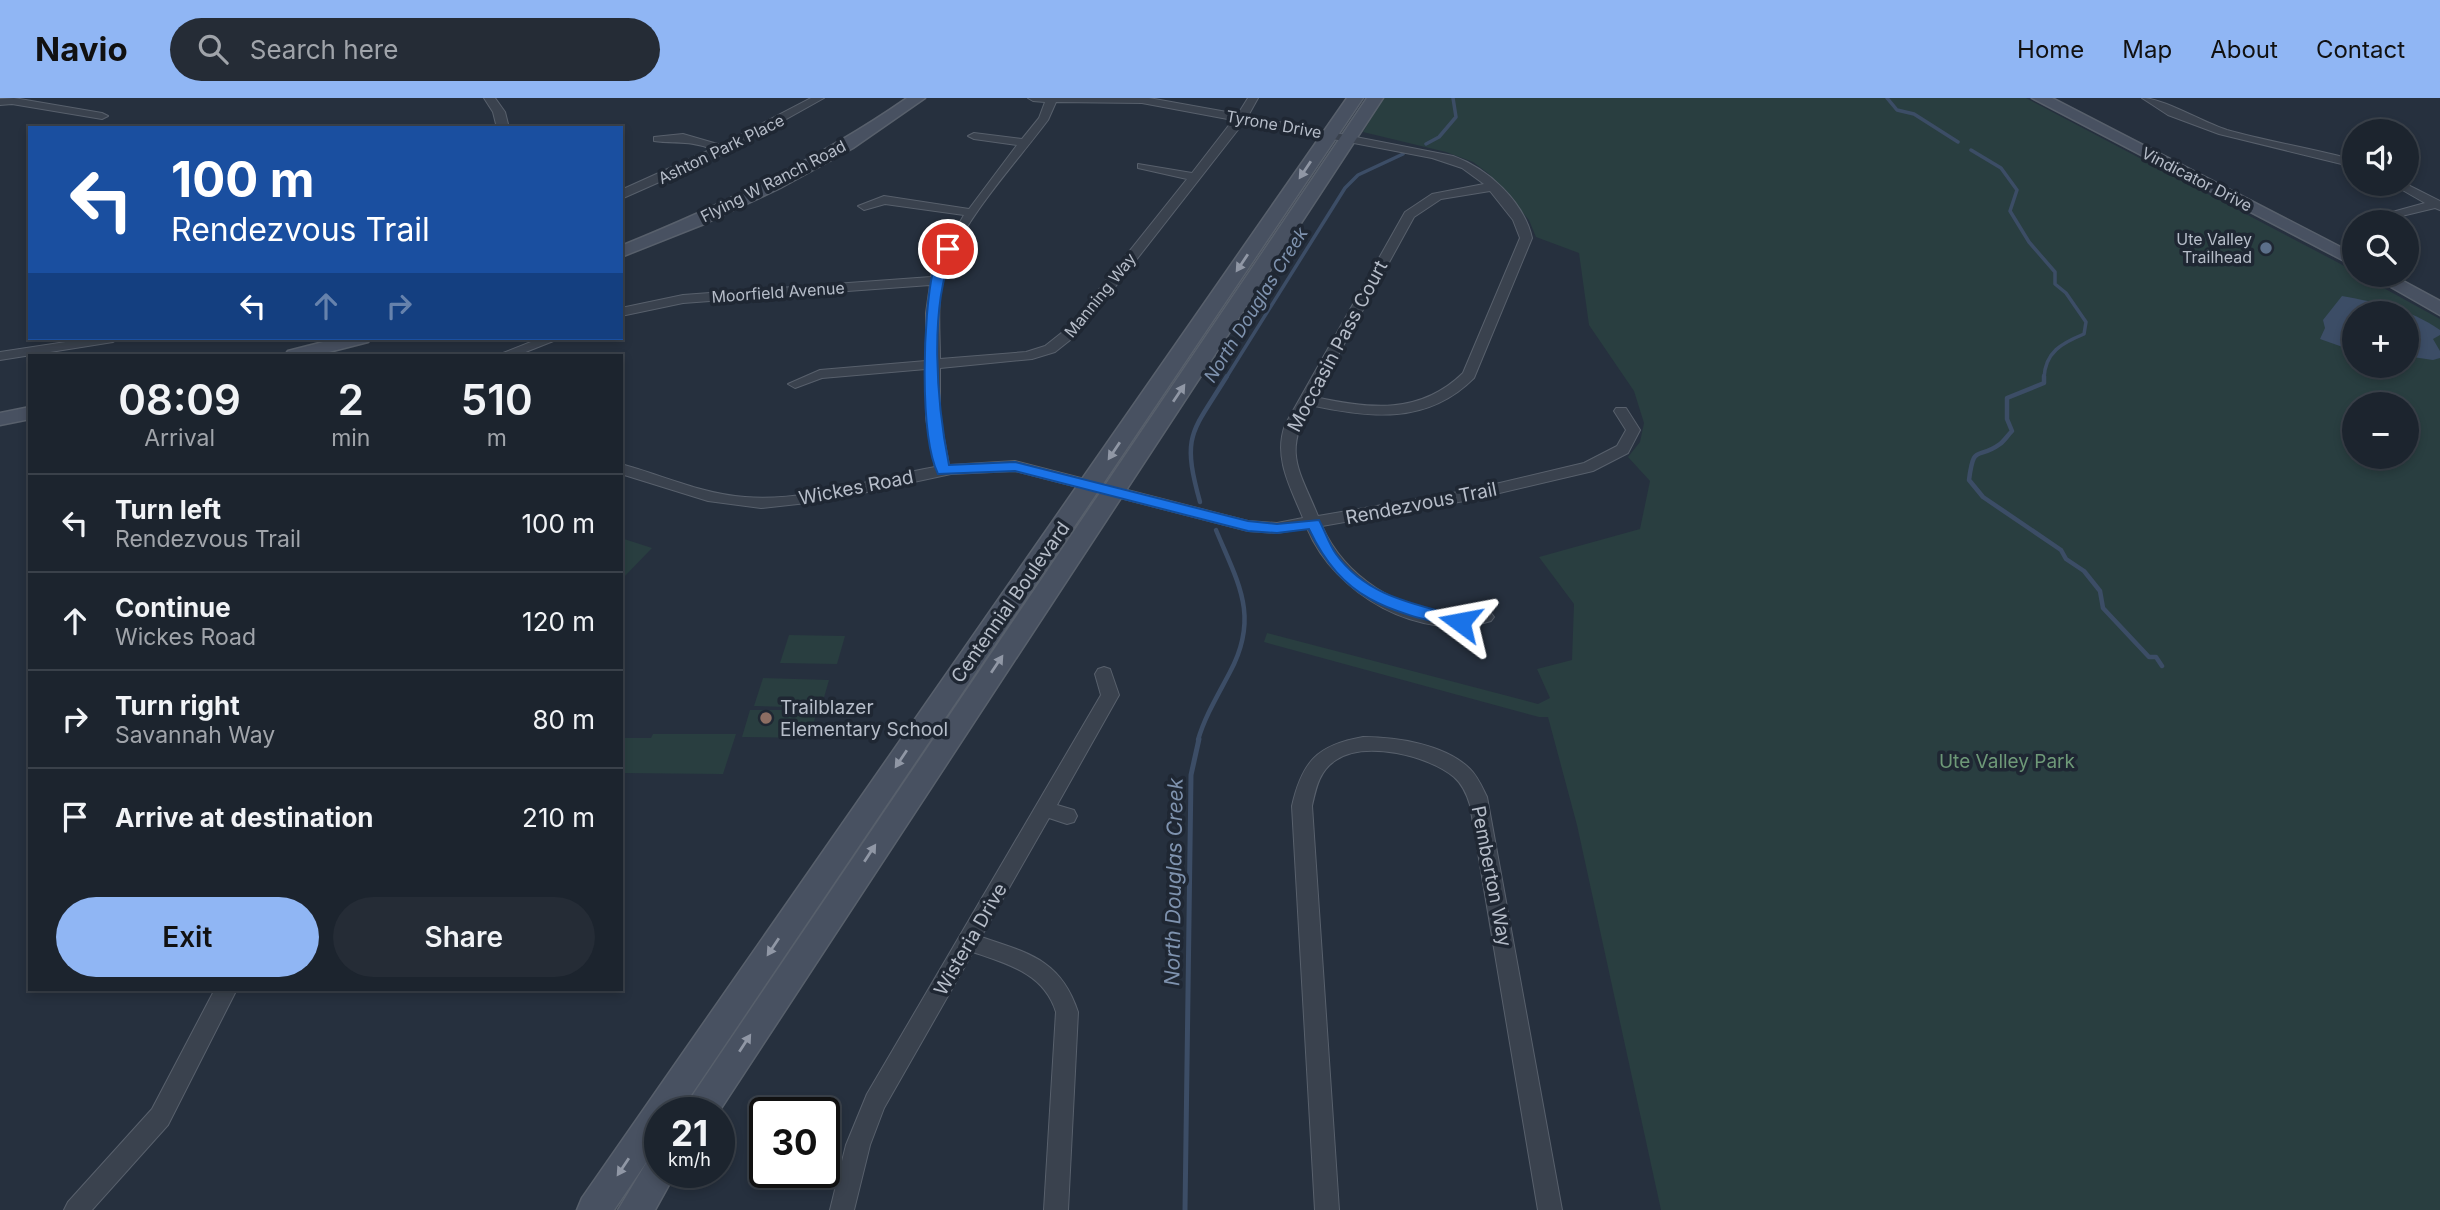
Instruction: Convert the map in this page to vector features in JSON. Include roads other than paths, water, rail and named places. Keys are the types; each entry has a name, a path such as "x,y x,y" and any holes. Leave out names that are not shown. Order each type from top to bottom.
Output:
{"main road":[{"name":"Flying W Ranch Road","path":"623,251 704,217 789,176 847,144 918,98"},
{"name":"Centennial Boulevard","path":"709,1097 1355,98"},
{"name":"Centennial Boulevard","path":"594,1210 1375,98"},
{"name":"Vindicator Drive","path":"2039,98 2342,255"},
{"path":"2401,287 2440,309"},
{"path":"299,354 353,340"},
{"path":"0,419 28,414"},
{"path":"635,1210 649,1188"}],"street":[{"path":"489,98 499,112 502,126"},
{"name":"Ashton Park Place","path":"623,194 723,150 819,98"},
{"name":"Tyrone Drive","path":"1032,98 1134,99 1349,137 1452,160 1475,171 1492,187 1519,218 1526,239 1475,362 1463,383 1441,397 1395,410 1361,411 1306,400"},
{"name":"Manning Way","path":"795,384 820,374 1027,356 1059,344 1074,330 1195,177 1241,118 1253,98"},
{"path":"2147,98 2179,117 2213,131 2342,160"},
{"path":"943,471 933,418 933,313 937,281 948,249 1044,118 1051,99"},
{"path":"0,102 12,101 102,116"},
{"path":"658,139 675,135 705,142 723,150"},
{"path":"974,136 1026,143"},
{"path":"1142,166 1195,177"},
{"name":"Moccasin Pass Court","path":"1485,617 1460,622 1411,611 1368,593 1351,580 1334,561 1314,524 1287,461 1287,453 1289,433 1409,215 1415,208 1435,198 1492,187"},
{"path":"2419,195 2438,205"},
{"path":"864,206 884,200 972,213"},
{"path":"2418,210 2438,205"},
{"name":"Moorfield Avenue","path":"623,312 683,299 937,281"},
{"path":"0,356 102,340"},
{"path":"518,344 542,340"},
{"name":"Rendezvous Trail","path":"1103,487 1262,528 1314,524 1471,495 1605,461 1618,452 1633,434 1621,411"},
{"name":"Wickes Road","path":"623,470 732,500 764,503 943,471 986,466 1015,466 1103,487"},
{"name":"Wisteria Drive","path":"842,1210 858,1145 875,1102 1110,695 1104,674"},
{"name":"Pemberton Way","path":"1327,1210 1302,806 1308,775 1324,747 1375,742 1428,755 1467,772 1474,789 1485,825 1550,1210"},
{"path":"1045,809 1067,816"},
{"path":"969,942 1046,973 1058,984 1065,998 1067,1012 1056,1210"},
{"path":"76,1210 160,1117 225,991"}],"water":[{"path":"2342,296 2369,301 2342,301 2342,347 2320,339 2325,328 2323,320"},
{"path":"2419,318 2440,330 2440,335 2433,339 2440,351 2440,358 2419,358"}],"waterway":[{"name":"North Douglas Creek","path":"1426,144 1439,137 1456,117 1453,98"},
{"path":"1887,98 1897,110 1914,114 1958,142"},
{"path":"1971,150 2001,168 2017,190 2010,211 2029,242 2055,272 2055,284 2066,293 2086,322 2084,334 2062,345 2051,355 2044,378"},
{"name":"North Douglas Creek","path":"1226,378 1345,188 1358,175 1403,154"},
{"name":"North Douglas Creek","path":"1200,502 1191,462 1193,435 1227,376"},
{"path":"2044,378 2044,383 2007,398 2007,419 2012,431 2000,444 1975,456 1969,480 1983,497 2061,550 2066,559 2084,571 2100,591 2103,608 2149,657 2156,657 2162,666"},
{"name":"North Douglas Creek","path":"1198,740 1239,652 1244,634 1245,616 1238,583 1216,530"},
{"name":"North Douglas Creek","path":"1185,1210 1191,775 1199,739"}],"place":[{"name":"Ute Valley Trailhead","path":"2266,248"},
{"name":"Trailblazer Elementary School","path":"766,718"}],"park label":[{"name":"Ute Valley Park","path":"2007,761"}]}
